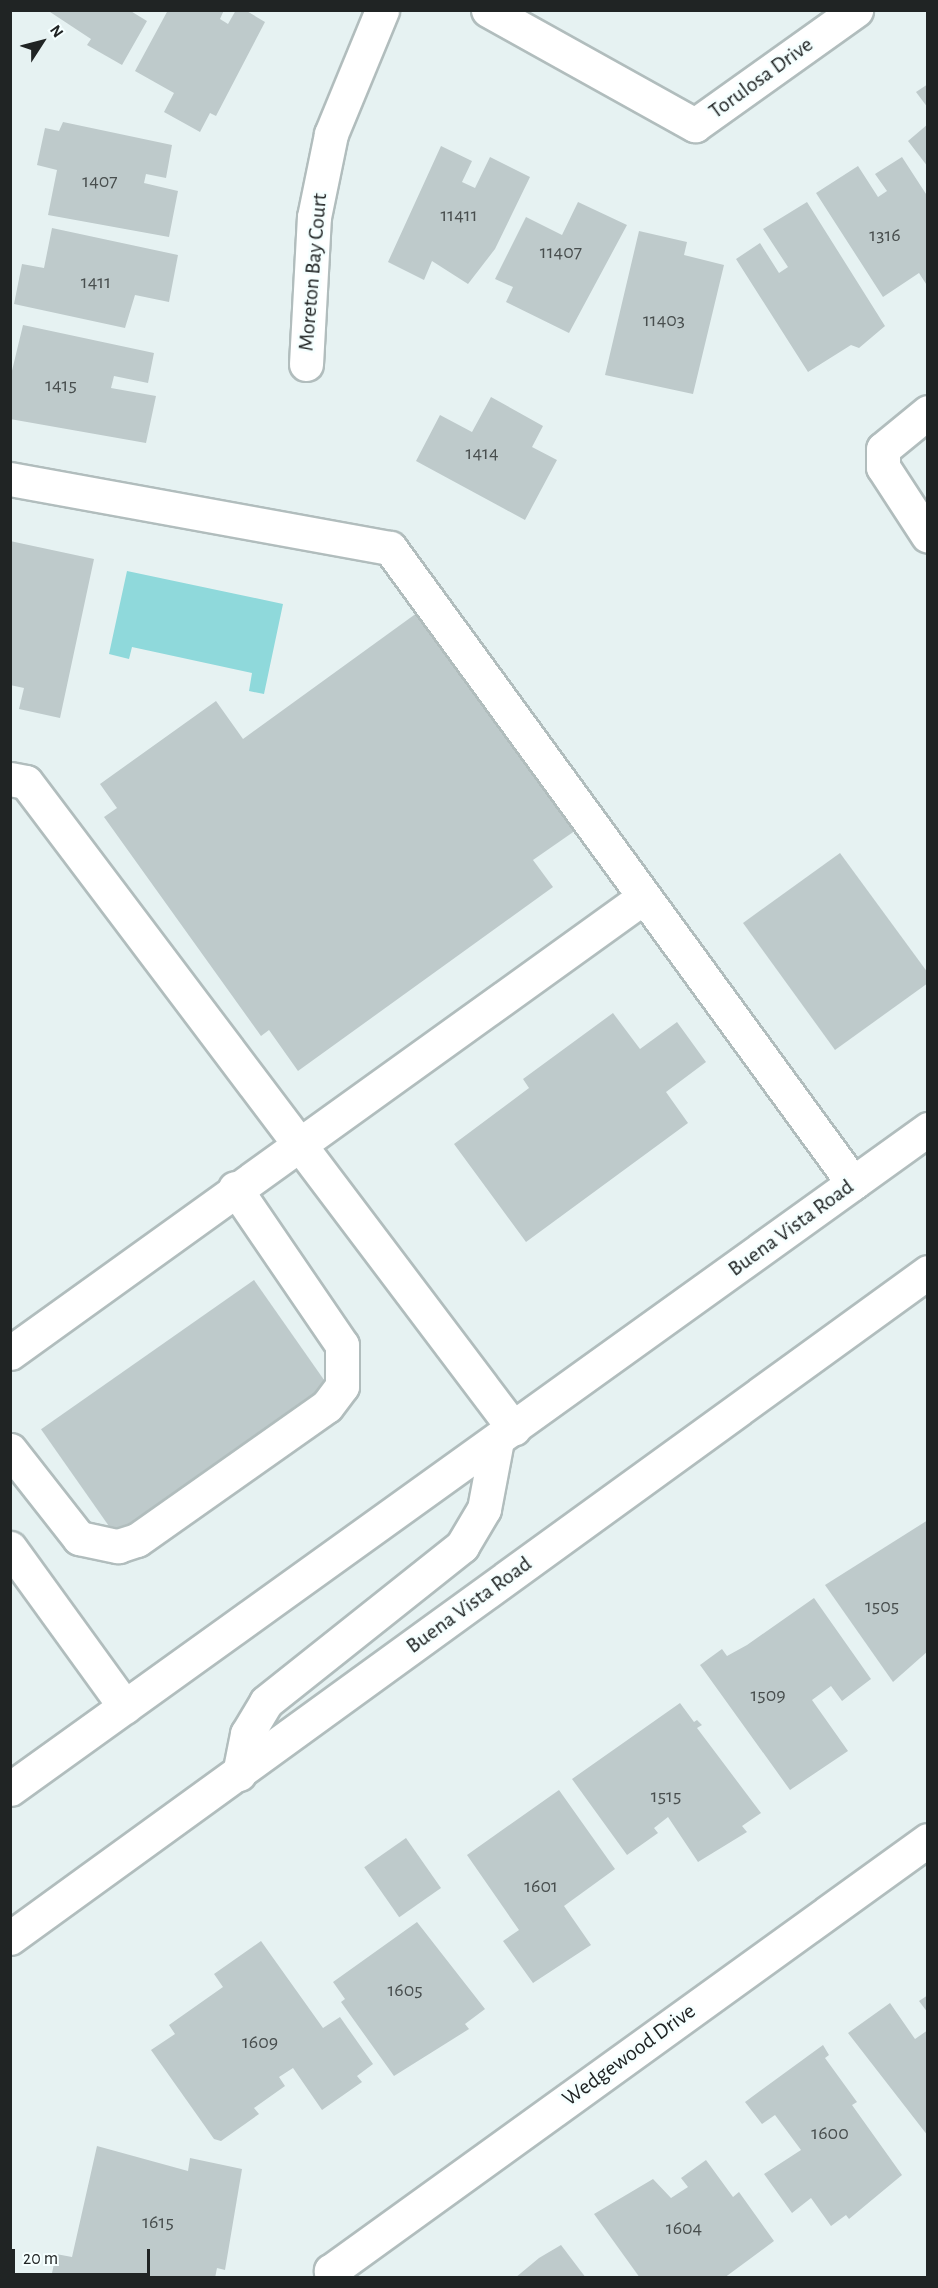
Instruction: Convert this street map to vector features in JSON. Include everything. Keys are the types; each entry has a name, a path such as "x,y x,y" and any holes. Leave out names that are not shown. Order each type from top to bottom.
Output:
{"main road":[{"name":"Moreton Bay Court","path":"306,364 314,217 331,134 382,10"},
{"name":"Torulosa Drive","path":"488,10 695,125 856,10"},
{"path":"927,412 883,449 883,458 893,488 927,536"},
{"path":"10,479 390,548 853,1183"},
{"path":"10,778 26,782 298,1142 505,1434 484,1509 462,1546 266,1702 247,1734 239,1774"},
{"path":"10,1353 298,1142 644,897"},
{"name":"Buena Vista Road","path":"10,1790 927,1129"},
{"path":"10,1449 71,1531 79,1538 118,1546 137,1540 327,1406 342,1386 342,1345 235,1188"},
{"name":"Buena Vista Road","path":"10,1938 239,1774 927,1272"},
{"path":"10,1548 125,1707"},
{"name":"Wedgewood Drive","path":"333,2274 927,1840"}],"water":[{"path":"127,571 283,604 264,694 249,691 252,673 132,647 129,659 109,654"}],"building":[{"path":"47,10 129,10 147,21 122,65 87,45 91,39"},
{"path":"168,10 224,10 220,19 228,24 236,10 245,10 265,22 216,116 210,113 200,132 164,112 174,93 135,71"},
{"path":"928,84 928,108 916,92"},
{"path":"63,122 172,145 166,178 146,174 144,183 178,191 169,237 48,215 57,170 37,165 45,128 59,131"},
{"path":"928,124 928,167 908,141"},
{"path":"441,146 472,161 462,182 475,188 490,157 530,177 495,249 468,284 432,261 424,280 388,262"},
{"path":"902,157 928,197 928,287 919,273 883,297 816,193 858,166 878,197 887,191 875,174"},
{"path":"578,202 627,225 569,333 506,302 513,287 495,279 526,217 562,235"},
{"path":"807,202 885,326 859,348 851,345 808,372 736,259 760,243 779,273 788,267 763,229"},
{"path":"52,228 178,255 169,302 135,295 125,328 14,304 22,264 44,268"},
{"path":"639,231 687,242 684,255 724,265 693,394 605,375"},
{"path":"23,325 154,353 148,383 114,376 111,388 156,396 146,443 10,419 10,379"},
{"path":"491,397 543,426 532,447 557,460 525,520 416,461 440,415 472,432"},
{"path":"10,541 94,559 60,718 19,709 24,688 10,685"},
{"path":"421,610 579,828 533,860 553,887 298,1071 269,1030 261,1036 104,817 117,808 100,784 216,701 243,739"},
{"path":"840,853 928,973 928,983 835,1050 743,923"},
{"path":"613,1013 640,1049 677,1022 706,1062 666,1092 688,1123 526,1242 454,1144 529,1088 523,1079"},
{"path":"254,1280 327,1385 114,1534 41,1429"},
{"path":"928,1520 928,1651 893,1682 825,1585"},
{"path":"814,1598 871,1679 842,1701 831,1686 812,1700 848,1751 790,1790 700,1665 722,1649 727,1656 747,1645"},
{"path":"680,1703 694,1722 697,1720 702,1725 697,1728 761,1813 742,1826 747,1832 698,1862 668,1817 654,1828 658,1833 627,1855 572,1779"},
{"path":"559,1790 615,1869 564,1906 591,1945 533,1983 503,1941 519,1930 467,1855"},
{"path":"406,1838 441,1888 399,1917 364,1867"},
{"path":"417,1922 485,2009 465,2024 469,2029 394,2076 341,2002 345,1999 333,1982"},
{"path":"261,1941 323,2028 340,2017 373,2064 357,2076 362,2082 322,2110 293,2068 279,2077 285,2086 254,2108 259,2114 221,2141 214,2139 151,2050 175,2034 169,2025 223,1987 214,1974"},
{"path":"928,1995 928,2013 919,2001"},
{"path":"890,2003 915,2039 928,2030 928,2136 848,2033"},
{"path":"823,2045 829,2055 825,2058 857,2102 852,2105 902,2175 849,2219 846,2215 831,2226 811,2198 792,2213 764,2174 801,2150 775,2115 762,2124 745,2102"},
{"path":"97,2146 188,2171 190,2158 242,2169 225,2270 217,2268 215,2278 51,2278 56,2254 72,2257"},
{"path":"706,2160 733,2197 739,2192 774,2241 724,2278 640,2278 594,2214 653,2179 671,2198 688,2187 681,2178"},
{"path":"561,2245 586,2278 515,2278 539,2258"}]}
